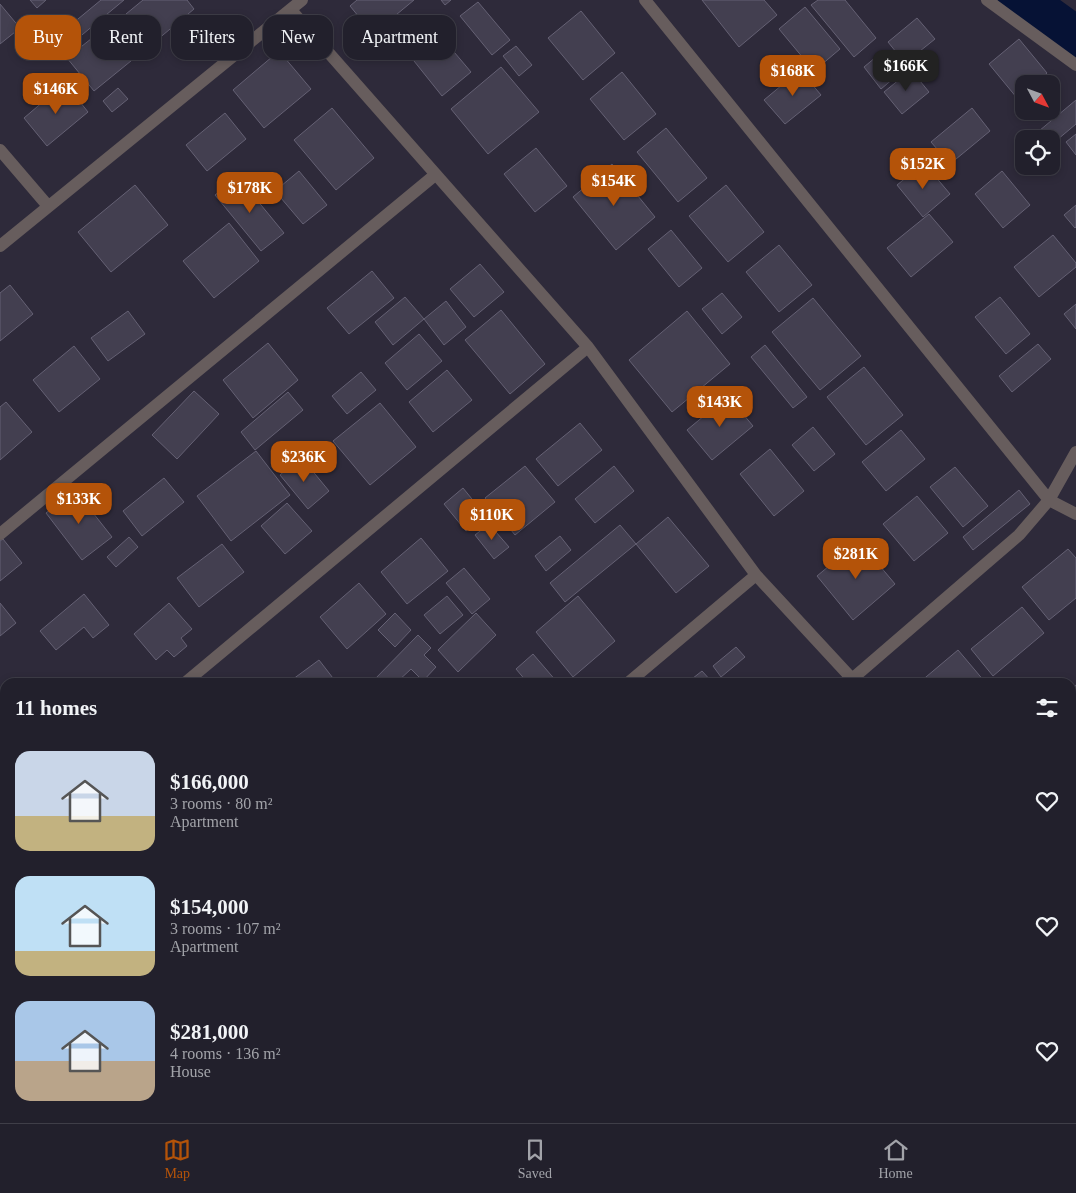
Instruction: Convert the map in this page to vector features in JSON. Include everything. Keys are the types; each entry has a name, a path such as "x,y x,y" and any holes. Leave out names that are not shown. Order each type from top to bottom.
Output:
{"street":[{"path":"0,246 302,0"},
{"path":"645,0 1049,500 1076,514"},
{"path":"987,0 1076,65"},
{"path":"290,10 588,347 756,575 852,678"},
{"path":"0,150 48,206"},
{"path":"0,534 436,175"},
{"path":"191,678 588,347"},
{"path":"856,678 1019,536 1049,500 1076,452"},
{"path":"633,678 756,575"}],"building":[{"path":"30,0 46,0 37,8"},
{"path":"101,0 124,0 106,15 91,15 91,27 81,36 81,17"},
{"path":"143,0 187,0 194,9 187,15 171,15 171,28 161,37 161,15 126,14"},
{"path":"357,0 414,0 396,15 357,15 350,6"},
{"path":"441,0 451,0 445,5"},
{"path":"702,0 764,0 777,15 739,47"},
{"path":"818,0 845,0 876,38 854,57 811,5"},
{"path":"478,2 510,40 492,55 460,16"},
{"path":"0,4 15,22 15,32 0,44"},
{"path":"805,7 840,49 814,71 779,29"},
{"path":"581,11 615,53 583,80 548,38"},
{"path":"917,18 935,39 905,63 888,42"},
{"path":"91,39 91,60 132,60 94,91 69,60 81,60 81,47"},
{"path":"1019,39 1047,73 1045,75 1015,75 1015,96 989,64"},
{"path":"516,46 532,65 519,76 503,56"},
{"path":"882,52 900,73 881,89 864,67"},
{"path":"456,54 471,72 442,96 413,60 456,60"},
{"path":"268,60 287,60 311,89 264,128 233,90"},
{"path":"501,67 539,112 488,154 451,109"},
{"path":"800,70 821,95 785,124 764,100"},
{"path":"911,70 929,92 902,114 884,92"},
{"path":"622,72 656,114 624,140 590,99"},
{"path":"65,83 88,112 47,146 24,118"},
{"path":"118,88 128,99 112,112 103,101"},
{"path":"1076,100 1076,124 1060,137 1060,130 1040,130 1052,120 1060,120 1060,113"},
{"path":"332,108 374,158 336,190 294,140"},
{"path":"972,108 990,131 950,164 931,142"},
{"path":"225,113 246,139 207,171 186,145"},
{"path":"666,128 707,178 678,202 637,152"},
{"path":"1076,134 1076,155 1066,142"},
{"path":"536,148 567,186 535,212 504,174"},
{"path":"924,163 950,194 923,217 897,185"},
{"path":"612,164 655,217 616,250 573,197"},
{"path":"299,171 327,205 303,224 275,191"},
{"path":"1002,171 1030,205 1003,228 975,194"},
{"path":"238,177 284,233 261,251 215,195"},
{"path":"135,185 168,225 111,272 78,232"},
{"path":"726,185 764,232 728,262 689,216"},
{"path":"1076,205 1076,227 1075,228 1064,215"},
{"path":"929,214 953,242 911,277 887,248"},
{"path":"229,223 259,261 214,298 183,261"},
{"path":"671,230 702,268 679,287 648,249"},
{"path":"1053,235 1076,263 1076,267 1039,297 1014,267"},
{"path":"779,245 812,285 779,312 746,272"},
{"path":"480,264 504,292 474,317 450,289"},
{"path":"372,271 394,298 349,334 327,308"},
{"path":"10,285 33,314 0,341 0,293"},
{"path":"722,293 742,317 722,334 702,309"},
{"path":"405,297 424,319 393,345 375,322"},
{"path":"1000,297 1030,334 1006,354 975,317"},
{"path":"813,298 861,356 820,390 772,332"},
{"path":"446,301 466,327 444,345 424,319"},
{"path":"1076,304 1076,329 1064,314"},
{"path":"501,310 545,364 510,394 465,340"},
{"path":"128,311 145,334 108,361 91,338"},
{"path":"687,311 730,364 672,412 629,360"},
{"path":"419,334 442,361 407,390 385,363"},
{"path":"268,343 298,380 253,418 223,380"},
{"path":"1038,344 1051,359 1012,392 999,376"},
{"path":"765,345 807,397 793,408 751,357"},
{"path":"74,346 100,379 59,412 33,380"},
{"path":"864,367 903,415 866,445 827,397"},
{"path":"447,370 472,400 433,432 409,402"},
{"path":"361,372 376,390 347,414 332,396"},
{"path":"194,391 219,414 177,459 152,435"},
{"path":"288,392 303,410 255,450 241,432"},
{"path":"728,396 753,426 712,460 687,430"},
{"path":"6,402 32,432 0,460 0,407"},
{"path":"380,403 416,447 370,485 333,441"},
{"path":"580,423 602,450 558,486 536,459"},
{"path":"813,427 835,454 814,471 792,445"},
{"path":"901,430 925,459 886,491 862,462"},
{"path":"770,449 804,491 774,516 740,474"},
{"path":"256,451 290,495 231,541 197,496"},
{"path":"301,457 329,491 308,509 280,475"},
{"path":"525,466 555,502 515,535 485,498"},
{"path":"614,466 634,491 595,523 575,499"},
{"path":"955,467 988,506 963,527 930,487"},
{"path":"164,478 184,502 142,536 123,511"},
{"path":"463,488 485,515 466,531 444,504"},
{"path":"75,490 112,537 82,560 46,513"},
{"path":"1019,490 1030,504 973,550 963,537"},
{"path":"917,496 948,533 914,561 883,524"},
{"path":"287,503 312,531 285,554 261,526"},
{"path":"668,517 709,566 676,593 636,544"},
{"path":"489,524 509,547 494,559 475,535"},
{"path":"620,525 636,544 565,602 550,583"},
{"path":"560,536 571,550 546,571 535,556"},
{"path":"129,537 138,547 116,567 107,557"},
{"path":"421,538 448,571 407,604 381,572"},
{"path":"3,539 22,563 0,581 0,541"},
{"path":"859,541 895,584 853,620 817,576"},
{"path":"222,544 244,572 199,607 177,578"},
{"path":"1068,549 1076,558 1076,598 1049,620 1022,587"},
{"path":"464,568 490,599 472,614 446,583"},
{"path":"359,583 386,614 347,649 320,617"},
{"path":"84,594 109,625 93,638 84,627 56,650 40,631"},
{"path":"447,596 463,615 440,634 424,615"},
{"path":"578,596 615,641 573,677 536,632"},
{"path":"0,603 16,623 0,636"},
{"path":"169,603 192,629 181,638 187,646 174,657 167,650 156,660 134,634"},
{"path":"1022,607 1044,633 993,676 971,649"},
{"path":"395,613 411,630 395,647 378,630"},
{"path":"476,613 496,635 458,672 438,650"},
{"path":"418,635 431,648 424,655 436,667 426,678 420,678 411,669 401,678 376,678"},
{"path":"736,647 745,657 721,677 713,666"},
{"path":"958,650 982,678 925,678"},
{"path":"533,654 554,678 524,678 516,669"},
{"path":"319,660 333,678 294,678"},
{"path":"702,671 708,678 693,678"}],"waterway":[{"path":"1021,0 1076,40"}]}
